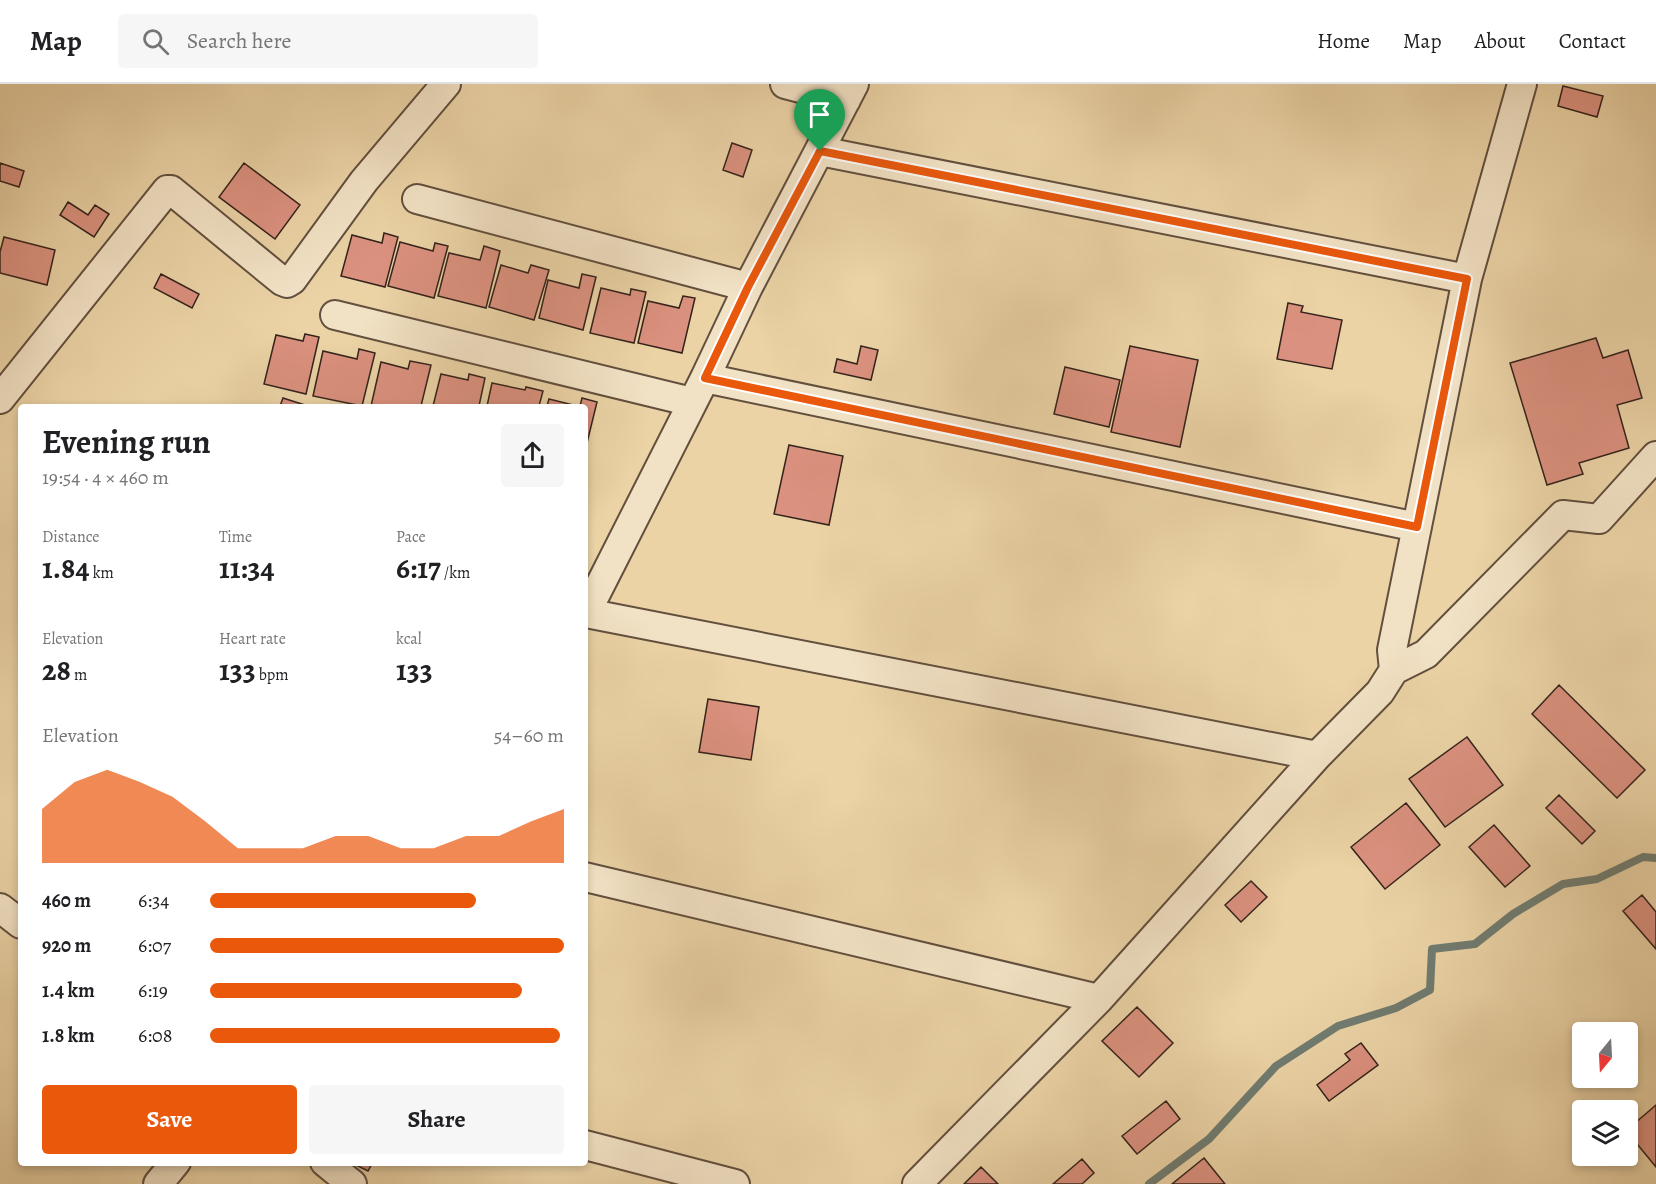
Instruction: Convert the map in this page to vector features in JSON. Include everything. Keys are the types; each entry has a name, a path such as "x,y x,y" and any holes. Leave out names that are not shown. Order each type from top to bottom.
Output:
{"street":[{"path":"0,399 167,190 171,190 287,283 292,280 364,181 446,84"},
{"path":"588,609 699,390 748,287 850,92 785,84"},
{"path":"1394,670 1392,650 1467,279 1522,84"},
{"path":"820,151 1467,279"},
{"path":"417,199 748,287"},
{"path":"335,315 699,390 1417,527"},
{"path":"917,1184 1099,999 1317,756 1380,692 1394,670 1426,654 1563,515 1599,519 1656,456"},
{"path":"588,613 1317,756"},
{"path":"588,878 1099,999"},
{"path":"0,908 18,922"},
{"path":"588,1146 735,1184"},
{"path":"158,1184 173,1166"},
{"path":"330,1166 352,1184"}],"building":[{"path":"1563,86 1603,96 1597,117 1558,106"},
{"path":"732,143 752,150 743,177 723,170"},
{"path":"0,163 24,171 19,187 0,181"},
{"path":"244,163 300,205 275,239 219,197"},
{"path":"68,202 88,215 95,205 109,214 94,237 60,215"},
{"path":"384,233 398,237 385,287 341,276 352,235 382,243"},
{"path":"4,237 55,250 47,285 0,273 0,252"},
{"path":"400,242 433,251 435,243 448,246 434,298 388,286"},
{"path":"484,246 500,251 486,308 438,296 449,253 480,260"},
{"path":"501,265 528,273 531,265 549,270 534,320 489,307"},
{"path":"161,274 199,294 192,308 154,288"},
{"path":"582,274 596,277 583,330 539,318 548,280 579,288"},
{"path":"601,288 630,295 631,289 646,292 634,343 590,333"},
{"path":"683,296 695,298 682,353 638,343 648,301 679,308"},
{"path":"1288,303 1303,306 1301,312 1342,320 1332,369 1277,359"},
{"path":"305,334 319,337 306,394 264,384 276,335 303,341"},
{"path":"1596,338 1603,358 1628,350 1642,398 1617,405 1629,448 1579,463 1583,474 1547,485 1510,363"},
{"path":"861,346 878,350 871,380 834,372 837,359 857,364"},
{"path":"1130,346 1198,360 1180,447 1111,432"},
{"path":"359,349 375,353 362,404 313,396 323,351 357,359"},
{"path":"410,361 431,365 421,404 371,404 381,362 408,369"},
{"path":"1065,367 1120,380 1109,427 1054,414"},
{"path":"441,374 468,380 469,374 485,378 479,404 434,404"},
{"path":"492,383 525,390 526,387 543,391 540,404 487,404"},
{"path":"283,398 302,404 281,404"},
{"path":"582,398 597,402 588,439 588,404 580,404"},
{"path":"549,399 569,404 548,404"},
{"path":"789,445 843,456 829,525 774,514"},
{"path":"1559,685 1645,770 1617,798 1532,714"},
{"path":"708,699 759,707 751,760 699,752"},
{"path":"1467,737 1503,785 1445,827 1409,779"},
{"path":"1559,795 1595,831 1582,844 1546,808"},
{"path":"1406,803 1440,845 1385,889 1351,847"},
{"path":"1494,825 1530,866 1505,887 1469,847"},
{"path":"1251,881 1267,897 1241,922 1225,905"},
{"path":"1642,895 1656,912 1656,949 1623,911"},
{"path":"1137,1007 1173,1043 1139,1077 1102,1041"},
{"path":"1361,1043 1378,1065 1329,1101 1317,1085 1350,1060 1345,1054"},
{"path":"1166,1101 1180,1119 1137,1154 1122,1136"},
{"path":"1656,1105 1656,1167 1638,1145 1638,1120"},
{"path":"1204,1158 1225,1184 1172,1184"},
{"path":"1082,1159 1094,1173 1082,1184 1053,1184"},
{"path":"358,1166 371,1166 368,1171"},
{"path":"981,1167 998,1184 964,1184"}],"waterway":[{"path":"1149,1184 1209,1139 1276,1066 1338,1026 1396,1008 1430,990 1432,949 1475,944 1513,914 1563,884 1597,879 1643,857 1656,858"}],"route":[{"path":"820,151 1467,279 1417,527 705,378 748,287 820,151"}]}
